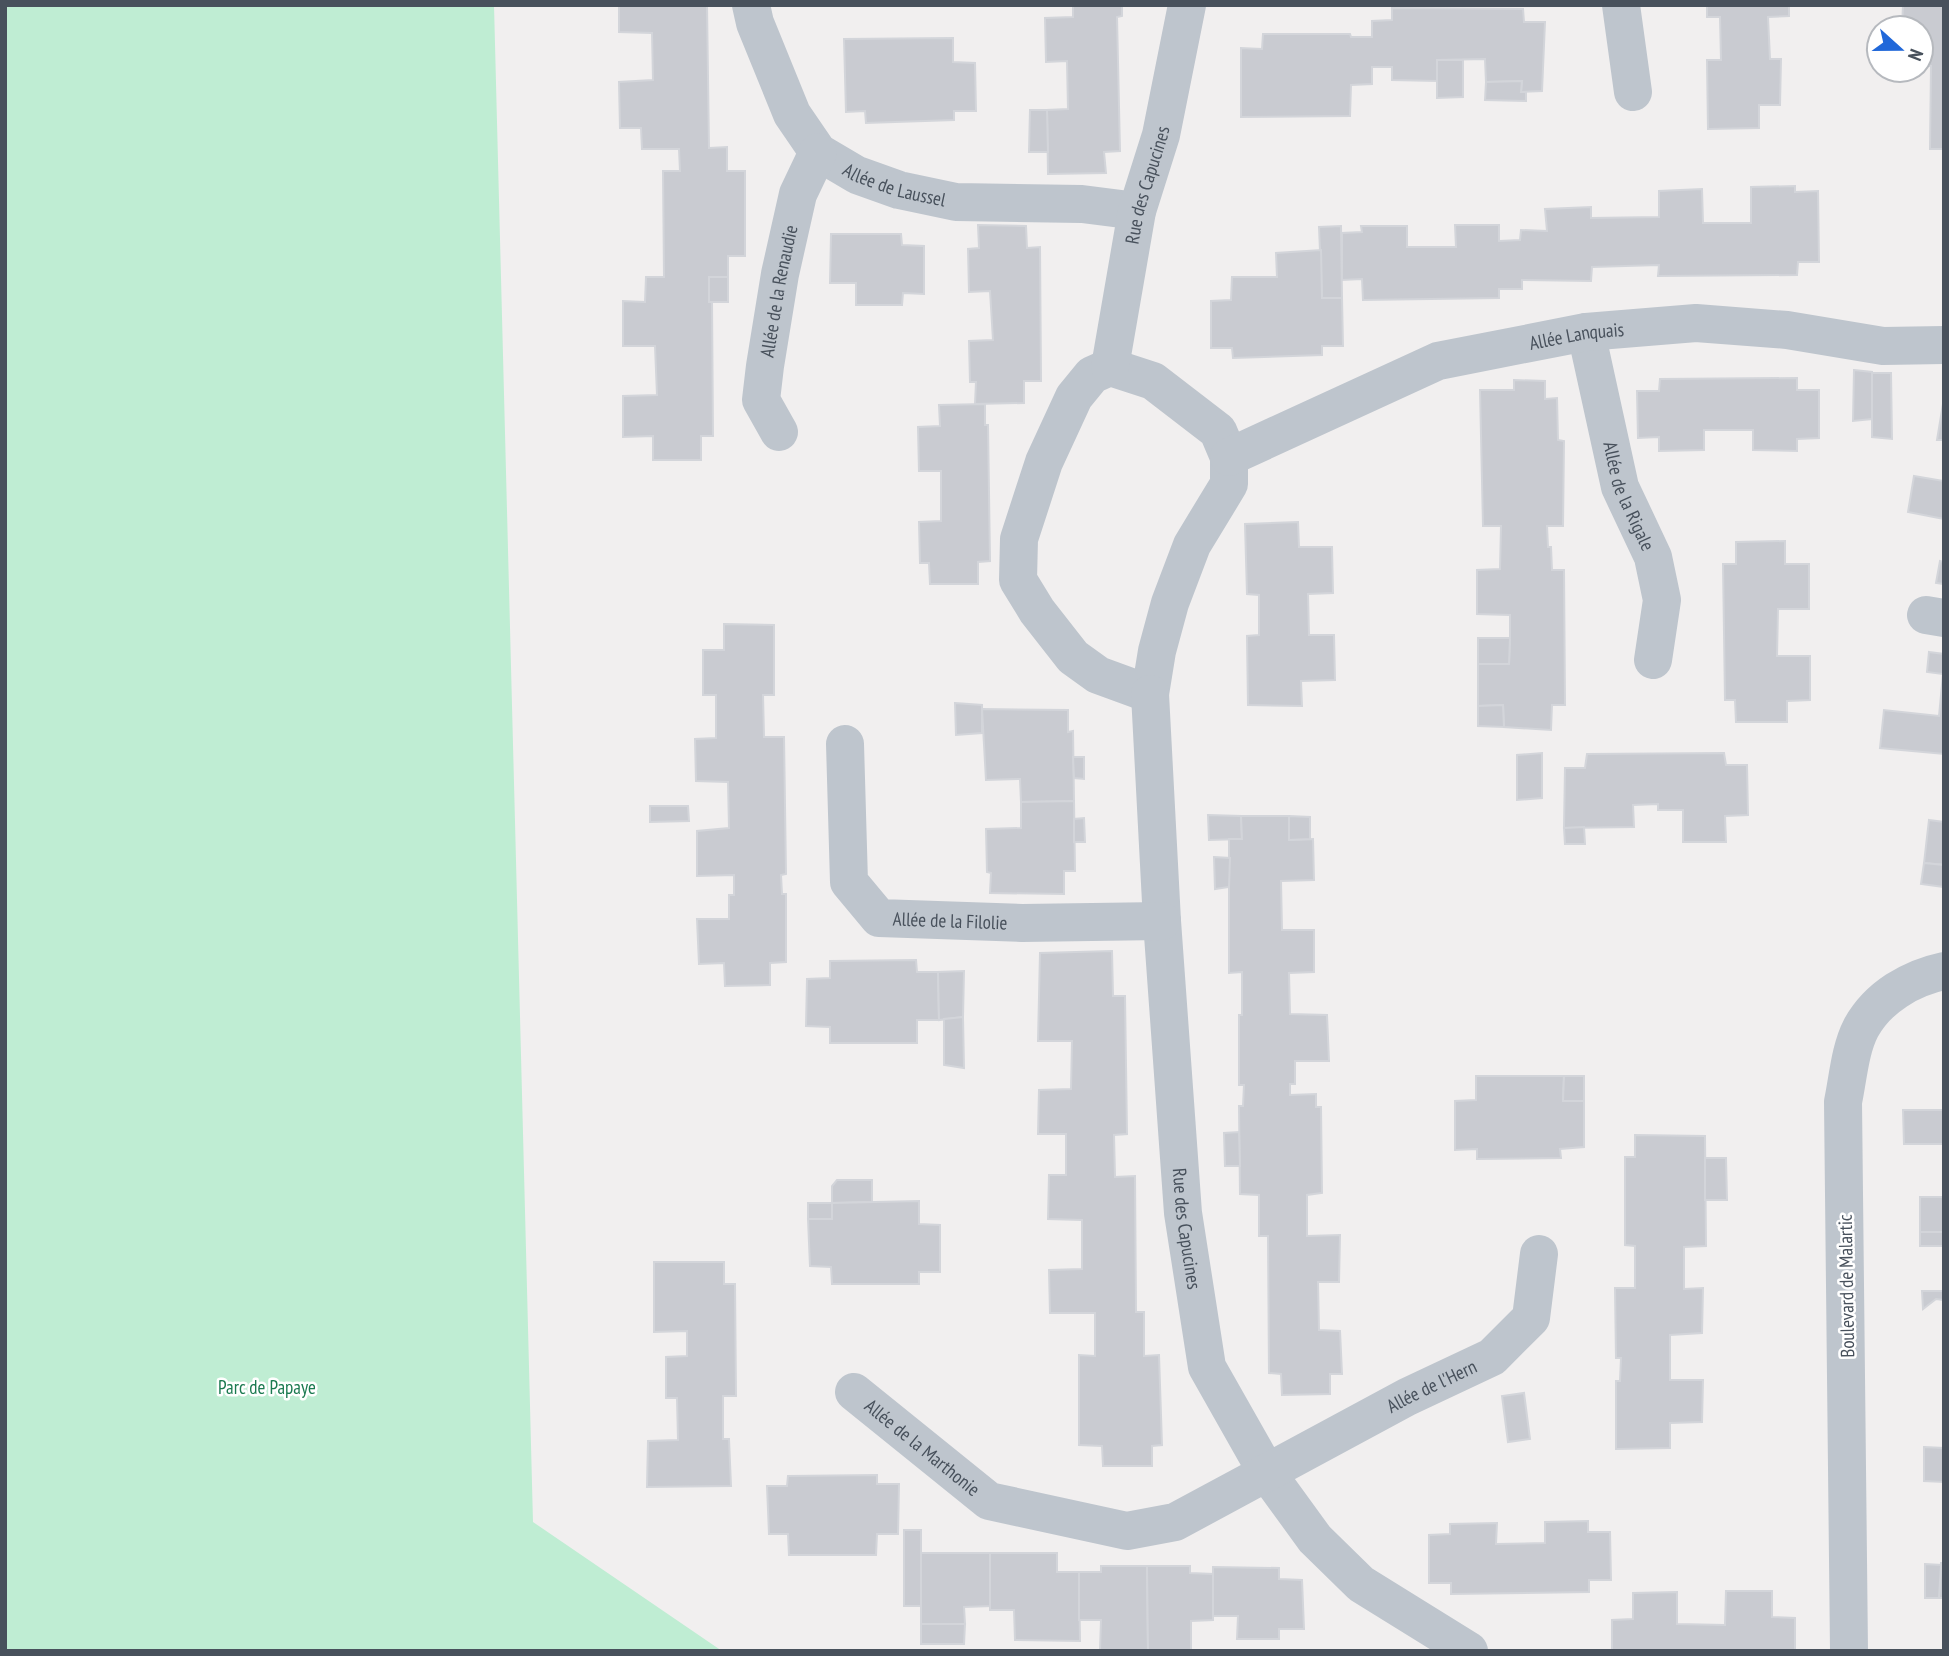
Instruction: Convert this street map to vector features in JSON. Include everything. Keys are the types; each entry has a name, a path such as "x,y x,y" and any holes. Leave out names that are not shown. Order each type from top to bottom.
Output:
{"street":[{"name":"Allée de Laussel","path":"751,5 755,23 792,114 818,152 857,175 899,190 956,202 1082,204 1137,211"},
{"name":"Rue des Capucines","path":"1110,368 1137,211 1161,135 1187,5"},
{"path":"1621,5 1633,92"},
{"name":"Allée de la Renaudie","path":"779,432 761,400 765,366 780,274 798,194 818,152"},
{"name":"Allée Lanquais","path":"1229,457 1437,362 1586,332 1696,323 1787,330 1883,346 1944,345"},
{"name":"Allée de la Rigale","path":"1586,332 1620,487 1653,557 1662,600 1653,660"},
{"path":"1150,694 1098,675 1073,657 1037,611 1018,580 1019,539 1044,462 1074,397 1092,375 1110,368 1153,381 1218,431 1229,457"},
{"name":"Rue des Capucines","path":"1229,457 1229,484 1192,545 1170,603 1157,651 1150,694 1162,921 1183,1213 1207,1367 1267,1473 1315,1539 1361,1584 1461,1649"},
{"name":"Allée de la Filolie","path":"845,744 849,882 879,918 1022,923 1162,921"},
{"name":"Boulevard de Malartic","path":"1849,1651 1843,1102 1860,1029 1877,1006 1902,986 1928,974 1944,971"},
{"name":"Allée de l'Hern","path":"1267,1473 1407,1397 1492,1357 1531,1318 1539,1254"},
{"name":"Allée de la Marthonie","path":"854,1392 989,1501 1127,1531 1175,1521 1267,1473"}],"green space":[{"name":"Parc de Papaye","path":"5,5 494,5 533,1522 722,1651 5,1651"}],"building":[{"path":"619,5 707,5 709,148 727,147 727,171 745,171 745,256 728,256 728,277 709,277 709,302 712,302 713,436 701,436 701,460 653,460 653,436 623,437 623,396 657,395 655,346 623,346 623,301 645,302 646,277 664,277 663,171 680,171 679,149 642,149 641,128 620,128 619,82 653,80 652,33 619,32"},
{"path":"1073,5 1122,5 1122,16 1117,17 1120,151 1104,152 1106,173 1048,174 1047,110 1068,109 1067,61 1046,62 1045,18 1073,17"},
{"path":"1707,5 1789,5 1789,16 1768,17 1770,59 1781,59 1780,105 1759,105 1759,128 1708,129 1707,60 1721,60 1720,17 1707,17"},
{"path":"1903,5 1944,5 1944,149 1930,149 1931,84 1935,84 1935,14 1903,14"},
{"path":"1392,8 1523,9 1524,22 1545,22 1542,91 1521,92 1522,81 1486,82 1485,59 1437,60 1437,81 1392,80 1392,67 1372,67 1372,84 1351,85 1350,116 1241,117 1241,48 1262,49 1263,34 1350,34 1351,37 1372,37 1372,21 1392,20"},
{"path":"953,38 953,62 975,63 976,111 954,111 954,120 866,123 865,111 846,112 844,39"},
{"path":"1437,60 1463,60 1463,97 1437,98"},
{"path":"1522,81 1521,92 1526,92 1526,101 1485,100 1486,82"},
{"path":"1030,110 1047,110 1048,152 1029,152"},
{"path":"1795,186 1795,192 1818,191 1819,262 1798,262 1797,275 1658,276 1659,265 1592,267 1591,281 1522,280 1522,289 1499,289 1499,298 1363,300 1362,279 1342,280 1342,233 1362,232 1361,226 1407,226 1407,247 1456,247 1455,225 1499,225 1499,241 1520,240 1521,230 1547,231 1545,209 1591,207 1591,218 1659,217 1659,191 1702,189 1703,223 1751,223 1751,187"},
{"path":"978,225 1026,226 1027,248 1040,247 1041,381 1024,381 1024,403 975,404 976,382 970,382 969,341 993,340 990,291 969,292 968,249 979,248"},
{"path":"1341,226 1342,298 1322,298 1319,227"},
{"path":"831,234 901,234 902,245 924,246 924,294 903,293 902,305 856,305 856,283 830,283"},
{"path":"1321,250 1322,298 1342,298 1343,346 1322,346 1322,355 1233,358 1232,348 1211,348 1211,301 1231,300 1232,277 1277,277 1276,253"},
{"path":"709,277 728,277 728,302 709,302"},
{"path":"1854,370 1872,372 1872,419 1853,421"},
{"path":"1872,373 1891,373 1892,439 1872,437"},
{"path":"1797,378 1797,390 1819,390 1819,438 1797,439 1797,451 1753,450 1753,430 1704,430 1704,450 1659,451 1659,437 1638,438 1637,391 1659,391 1660,379"},
{"path":"1514,380 1545,381 1545,399 1557,398 1558,440 1564,441 1563,526 1547,526 1552,570 1564,570 1565,705 1552,705 1551,730 1504,727 1503,705 1478,706 1478,664 1509,664 1510,638 1510,615 1477,614 1477,570 1500,569 1501,526 1483,526 1480,390 1514,390"},
{"path":"1944,398 1944,440 1937,440"},
{"path":"985,404 985,425 988,425 990,561 978,562 978,584 930,584 929,563 920,563 919,522 941,521 941,471 919,471 918,427 940,426 939,405"},
{"path":"1914,476 1944,481 1944,519 1908,512"},
{"path":"1298,522 1299,547 1332,547 1333,593 1308,594 1309,635 1334,635 1335,680 1301,681 1302,706 1248,705 1247,636 1259,635 1259,595 1247,594 1245,524"},
{"path":"1785,541 1785,564 1809,564 1809,609 1778,609 1777,656 1810,656 1810,700 1787,701 1787,722 1736,722 1735,700 1725,700 1723,564 1736,564 1736,542"},
{"path":"1940,561 1944,562 1944,584 1936,583"},
{"path":"724,624 774,625 774,695 763,695 764,737 784,737 786,874 781,875 782,894 786,894 786,962 770,963 770,985 725,986 724,963 699,964 697,919 729,919 729,895 734,895 734,875 697,876 697,831 729,828 728,782 696,781 695,739 716,738 716,695 703,695 703,650 724,650"},
{"path":"1478,638 1510,638 1509,664 1478,664"},
{"path":"1929,652 1944,654 1944,754 1880,748 1884,710 1939,716 1943,674 1927,672"},
{"path":"955,703 982,705 982,733 956,735"},
{"path":"1503,705 1504,727 1478,726 1478,706"},
{"path":"982,709 1068,710 1068,732 1073,731 1074,801 1021,802 1020,779 986,780"},
{"path":"1542,753 1542,798 1517,800 1517,755"},
{"path":"1724,753 1726,765 1747,765 1748,815 1725,816 1726,842 1683,842 1683,810 1658,810 1658,804 1633,805 1634,827 1564,828 1565,768 1585,768 1587,754"},
{"path":"1073,757 1084,757 1084,779 1074,778"},
{"path":"1074,801 1075,871 1064,871 1064,894 990,893 991,873 987,872 986,829 1021,828 1021,802"},
{"path":"650,806 688,806 689,821 650,822"},
{"path":"1208,815 1241,816 1242,839 1209,840"},
{"path":"1241,816 1289,816 1289,840 1313,839 1314,880 1281,881 1282,930 1314,930 1314,972 1289,973 1290,1014 1327,1015 1329,1061 1295,1061 1295,1084 1290,1084 1290,1095 1316,1094 1316,1107 1321,1107 1322,1193 1307,1195 1307,1236 1340,1235 1339,1282 1318,1282 1319,1330 1340,1331 1342,1374 1330,1374 1330,1394 1282,1395 1281,1374 1269,1373 1268,1236 1259,1236 1259,1195 1240,1194 1239,1106 1243,1106 1244,1085 1239,1085 1242,972 1229,973 1229,839 1242,839"},
{"path":"1289,816 1310,817 1310,839 1289,840"},
{"path":"1084,818 1085,842 1074,842 1074,819"},
{"path":"1929,820 1944,822 1944,865 1924,863"},
{"path":"1584,827 1585,844 1565,844 1564,828"},
{"path":"1214,857 1230,858 1229,887 1215,889"},
{"path":"1924,863 1944,865 1944,887 1921,884"},
{"path":"1112,951 1113,996 1125,996 1127,1134 1114,1135 1115,1177 1135,1176 1136,1312 1144,1312 1144,1356 1159,1355 1162,1445 1152,1446 1152,1466 1103,1466 1102,1446 1079,1445 1079,1355 1095,1356 1095,1313 1050,1313 1049,1270 1082,1269 1082,1220 1048,1219 1049,1175 1066,1175 1066,1134 1038,1134 1039,1090 1071,1089 1072,1041 1038,1041 1040,953"},
{"path":"916,960 917,972 938,972 939,1020 917,1020 917,1043 830,1043 830,1027 806,1026 807,979 830,978 830,961"},
{"path":"964,971 963,1017 939,1020 938,972"},
{"path":"963,1017 964,1068 944,1065 944,1019"},
{"path":"1476,1076 1564,1076 1563,1101 1584,1101 1584,1147 1560,1149 1561,1158 1477,1159 1477,1149 1455,1150 1455,1101 1476,1100"},
{"path":"1564,1076 1584,1076 1584,1101 1563,1101"},
{"path":"1903,1110 1944,1110 1944,1144 1904,1144"},
{"path":"1239,1132 1240,1166 1225,1166 1224,1133"},
{"path":"1635,1135 1705,1136 1706,1246 1684,1247 1684,1289 1703,1288 1702,1333 1670,1335 1670,1380 1703,1380 1702,1422 1670,1423 1670,1448 1616,1449 1616,1381 1620,1381 1621,1358 1616,1358 1615,1288 1635,1288 1635,1246 1625,1245 1625,1157 1635,1157"},
{"path":"1705,1158 1726,1158 1727,1200 1705,1200"},
{"path":"837,1180 872,1180 872,1202 832,1203 832,1186"},
{"path":"1920,1197 1944,1197 1944,1232 1920,1232"},
{"path":"919,1201 919,1224 940,1225 940,1272 919,1272 919,1284 832,1284 831,1267 810,1266 808,1219 832,1219 832,1203"},
{"path":"808,1203 832,1203 832,1219 808,1219"},
{"path":"1920,1232 1944,1232 1944,1246 1920,1246"},
{"path":"654,1262 724,1262 724,1284 735,1284 736,1396 723,1396 723,1439 729,1439 731,1486 647,1487 648,1441 678,1440 677,1398 666,1398 666,1357 687,1356 687,1331 654,1332"},
{"path":"1922,1291 1944,1291 1944,1300 1936,1299 1923,1309"},
{"path":"1524,1393 1530,1439 1508,1442 1502,1396"},
{"path":"1924,1447 1944,1448 1944,1482 1924,1481"},
{"path":"877,1475 877,1484 899,1484 898,1534 877,1534 876,1555 789,1555 788,1534 769,1534 767,1486 787,1486 788,1476"},
{"path":"1588,1521 1588,1532 1610,1532 1611,1580 1589,1580 1589,1592 1451,1594 1451,1583 1429,1583 1429,1535 1450,1534 1450,1524 1497,1523 1496,1544 1545,1543 1545,1522"},
{"path":"904,1530 921,1530 921,1606 904,1606"},
{"path":"921,1553 990,1553 991,1606 964,1607 965,1624 921,1624"},
{"path":"990,1553 1057,1553 1057,1572 1079,1572 1080,1641 1015,1640 1014,1610 990,1610"},
{"path":"1941,1563 1944,1563 1944,1598 1939,1598"},
{"path":"1925,1564 1941,1565 1939,1598 1925,1598"},
{"path":"1101,1566 1147,1566 1148,1651 1100,1651 1101,1620 1079,1620 1079,1572 1101,1572"},
{"path":"1147,1566 1190,1566 1190,1573 1213,1574 1213,1620 1191,1621 1191,1650 1148,1651"},
{"path":"1213,1567 1279,1568 1279,1579 1302,1580 1304,1629 1279,1629 1279,1639 1237,1639 1238,1616 1213,1616"},
{"path":"1726,1591 1772,1591 1772,1617 1795,1618 1795,1651 1612,1651 1612,1620 1633,1619 1633,1593 1677,1592 1677,1624 1725,1625"},
{"path":"921,1624 965,1624 964,1644 921,1644"}]}
